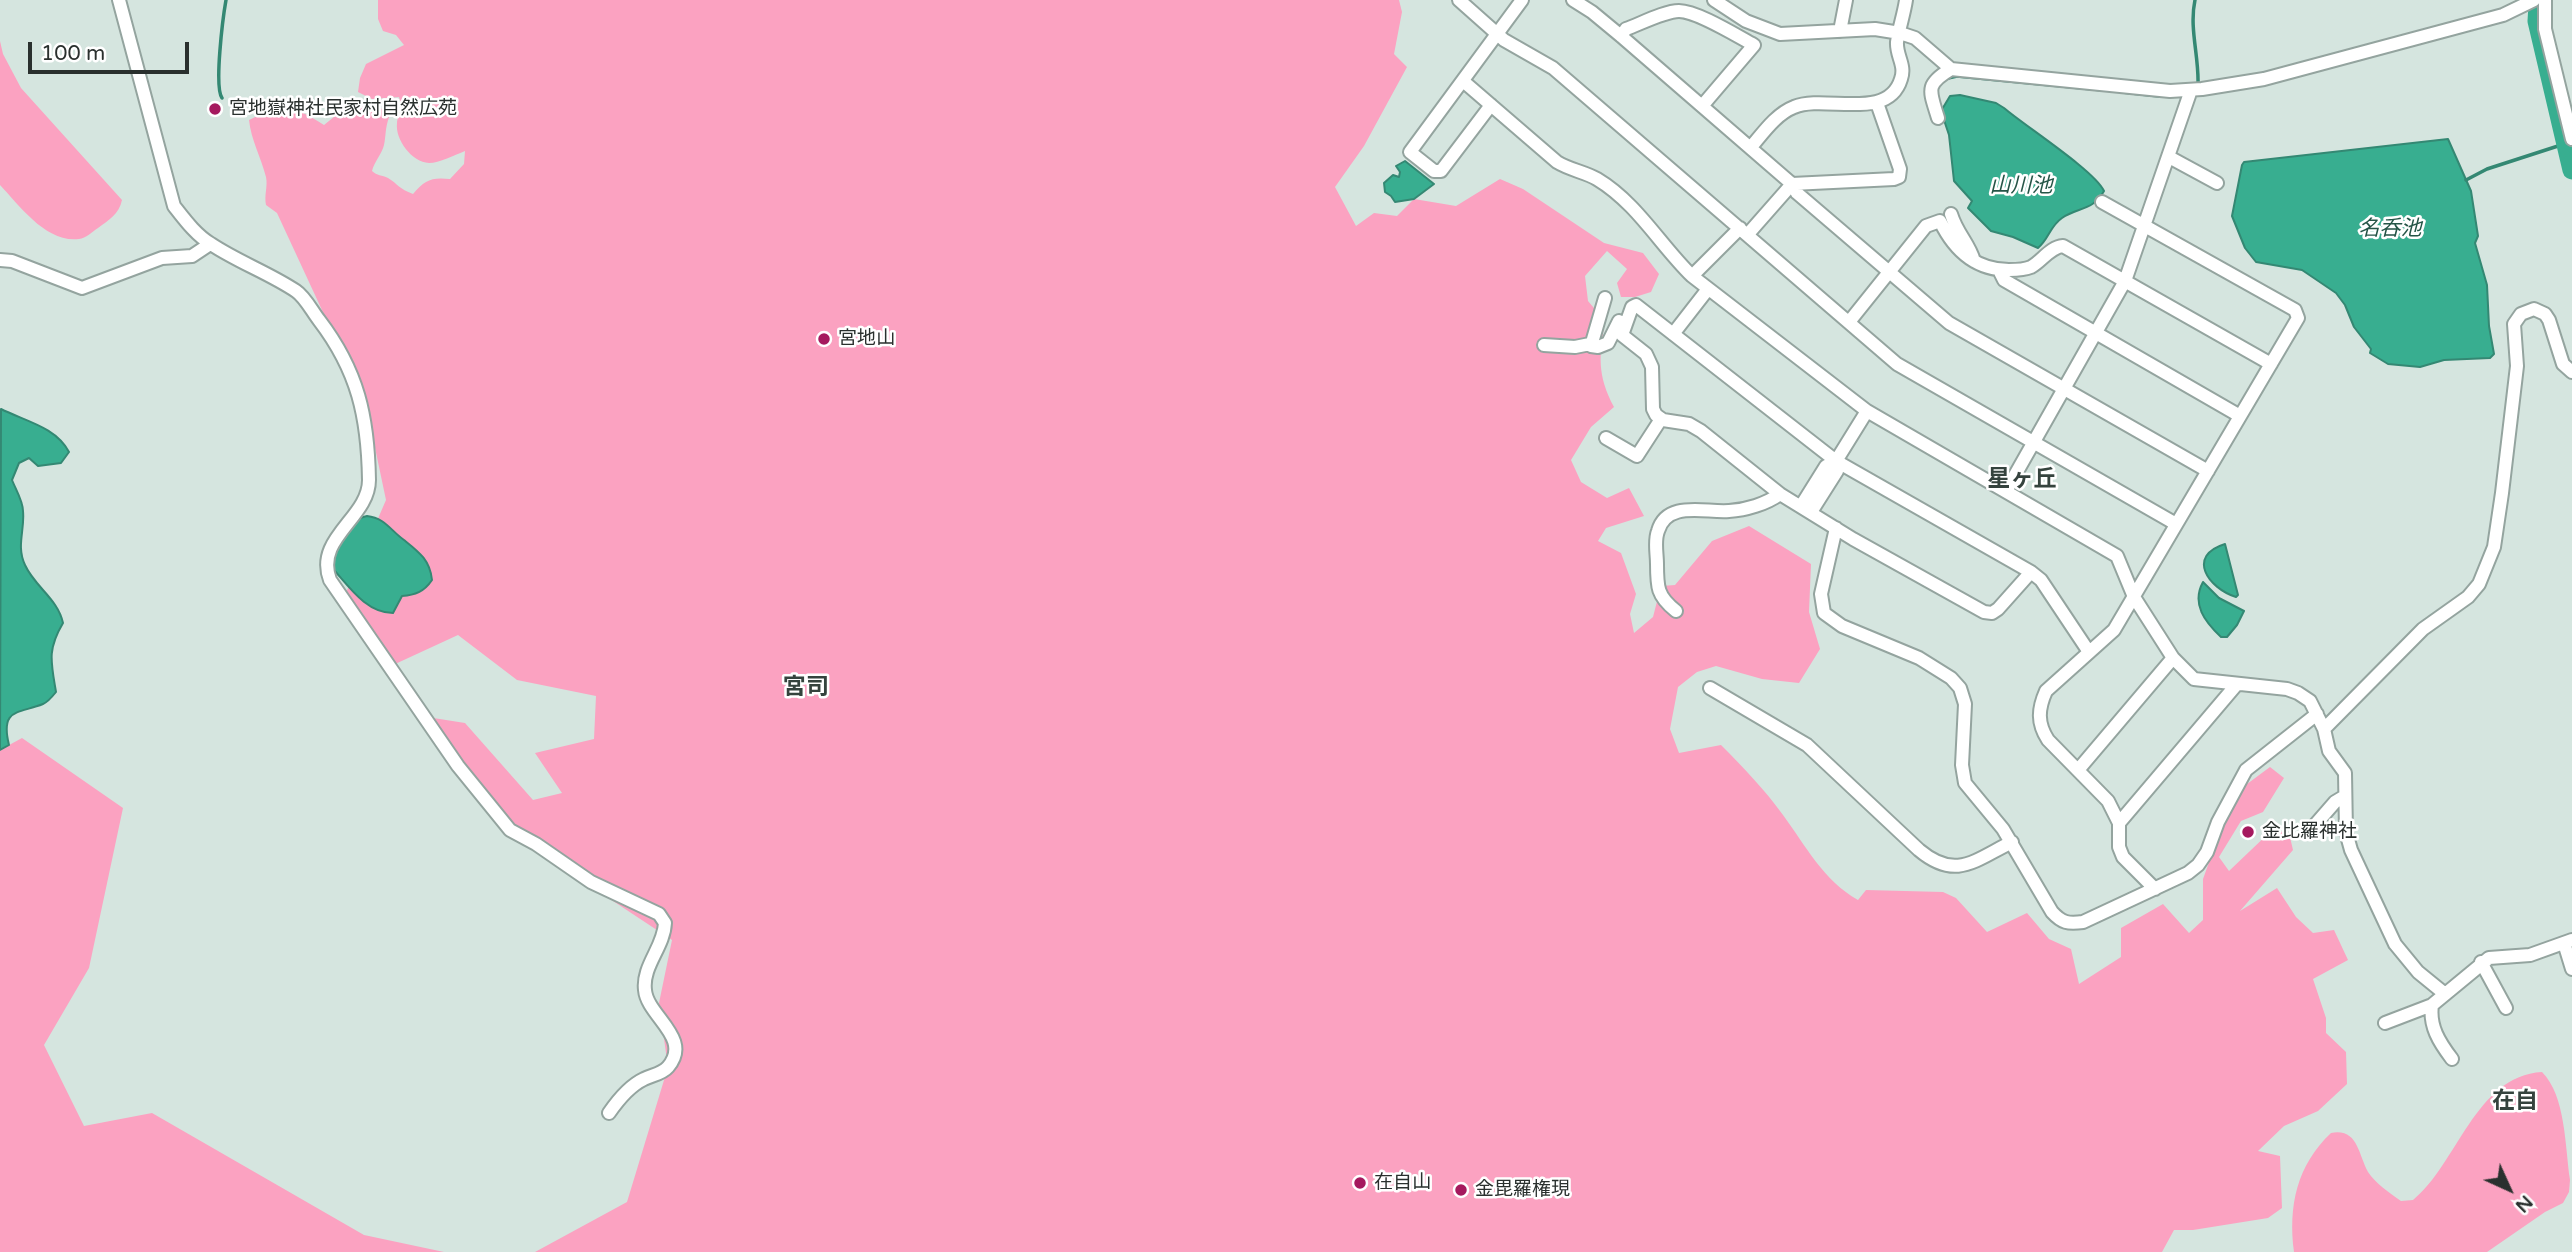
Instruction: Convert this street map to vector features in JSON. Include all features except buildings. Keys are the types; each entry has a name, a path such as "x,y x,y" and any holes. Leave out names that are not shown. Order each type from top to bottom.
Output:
{"street":[{"path":"119,0 174,206 189,226 210,244 299,293 344,355 356,385 363,406 369,483 365,500 331,546 326,569 330,580 458,765 510,830 536,844 591,883 659,914 665,923 660,946 649,967 645,991 648,1002 669,1029 675,1050 668,1066 635,1084 609,1113"},
{"path":"1459,0 1497,34 1553,68 1909,372 2176,524"},
{"path":"1491,105 1441,171 1434,171 1410,152 1522,0"},
{"path":"1573,0 1592,12 1751,147 1792,184 1797,193 1949,323 2208,471"},
{"path":"1714,0 1746,21 1780,34 1875,29 1900,33 1915,38 1951,69 2129,88 2191,90 2263,79 2503,15 2534,0"},
{"path":"1840,32 1846,0"},
{"path":"1751,147 1775,120 1797,105 1877,103 1892,95 1902,77 1903,66 1897,45 1906,0"},
{"path":"2545,0 2545,29 2572,139"},
{"path":"1620,36 1626,29 1678,11 1703,19 1754,45 1702,106"},
{"path":"1938,118 1930,89 1933,82 1951,69"},
{"path":"1463,81 1557,162 1570,170 1596,178 1632,207 1673,258 1692,276 1867,411 2117,556 2134,597 2173,658 2194,679 2287,689 2310,701 2324,729 2329,751 2345,773 2346,832 2351,850 2395,944 2418,972 2445,993"},
{"path":"2006,491 2124,281 2191,90"},
{"path":"1692,276 1792,184 1899,177 1900,169 1877,103"},
{"path":"2168,156 2217,184"},
{"path":"2102,202 2295,310 2298,318 2114,630 2046,691 2041,703 2041,729 2048,740 2108,801 2119,823 2119,847 2123,857 2155,889"},
{"path":"1951,214 1956,230 1971,249 1974,261"},
{"path":"1849,322 1926,226 1940,221 1956,248 1974,261 1999,270 2027,269 2056,247 2063,246 2271,364"},
{"path":"0,260 12,261 82,288 162,258 192,256 210,244"},
{"path":"1999,270 2004,280 2240,416"},
{"path":"1673,334 1708,289"},
{"path":"1590,344 1605,298"},
{"path":"1590,344 1594,348 1608,343 1626,304 1632,307 1636,305 1836,461 2031,572 2041,580 2089,652"},
{"path":"1632,307 1622,335 1646,355 1652,367 1653,409 1661,419 1689,424 1701,431 1780,494 1984,612 1992,613 1998,609 2031,572"},
{"path":"2324,729 2423,629 2468,597 2479,584 2494,547 2517,366 2514,324 2521,314 2534,309 2545,314 2564,364 2572,372"},
{"path":"1544,345 1575,347 1590,344"},
{"path":"1806,509 1826,466 1836,461 1867,411"},
{"path":"1606,438 1637,456 1661,419"},
{"path":"1676,611 1664,601 1658,591 1656,535 1665,519 1672,513 1684,510 1741,509 1756,506 1780,494"},
{"path":"1836,528 1821,594 1824,614 1842,626 1919,658 1951,678 1960,688 1965,704 1962,765 1965,783 2012,842 2052,912 2067,923 2083,922 2188,873 2199,865 2246,770 2317,714"},
{"path":"2078,770 2173,658"},
{"path":"2119,823 2237,684"},
{"path":"1710,688 1807,744 1919,850 1940,864 1958,866 1969,863 2012,842"},
{"path":"2308,833 2335,802 2345,796"},
{"path":"2385,1023 2432,1005 2481,962 2497,955 2530,955 2568,942 2572,969"},
{"path":"2481,962 2506,1008"},
{"path":"2432,1005 2434,1030 2452,1059"}],"shaded area":[{"path":"378,0 1399,0 1402,12 1394,54 1407,67 1364,146 1335,187 1356,226 1374,213 1397,216 1414,199 1456,206 1500,179 1523,189 1604,243 1643,253 1659,274 1651,292 1635,297 1621,297 1617,283 1627,269 1607,251 1585,276 1588,301 1605,321 1601,345 1602,375 1614,407 1591,427 1571,460 1581,482 1607,498 1629,488 1644,516 1606,528 1598,541 1621,553 1636,594 1630,614 1634,633 1653,617 1661,586 1675,585 1712,541 1749,526 1811,564 1809,612 1820,649 1799,683 1762,679 1716,666 1697,672 1678,687 1670,729 1679,753 1721,745 1769,797 1825,873 1858,900 1866,890 1943,892 1956,898 1987,932 2027,913 2049,939 2071,949 2079,984 2121,957 2121,928 2163,904 2189,933 2203,920 2203,879 2221,829 2243,787 2270,767 2284,778 2263,812 2241,821 2219,857 2229,871 2272,830 2289,833 2293,850 2240,911 2277,888 2296,917 2313,933 2334,930 2348,960 2313,979 2326,1018 2326,1033 2346,1052 2347,1084 2318,1111 2284,1126 2258,1151 2280,1156 2282,1208 2268,1218 2193,1230 2174,1230 2162,1252 535,1252 627,1202 668,1067 659,1003 672,940 607,897 485,803 427,717 465,723 533,800 562,793 535,753 594,739 596,696 517,680 458,635 393,665 345,595 386,500 366,405 277,213 266,205 266,177 249,120 287,108 303,113 324,125 350,104 378,105 389,117 383,148 372,171 413,194 429,181 450,179 464,164 465,151 433,163 417,159 406,149 397,130 402,107 399,97 372,99 358,92 366,64 404,45 396,35 383,31 378,19"},
{"path":"0,41 3,54 21,88 122,200 113,216 84,237 67,239 45,229 0,185"},
{"path":"22,738 123,808 89,968 44,1045 84,1126 152,1113 364,1235 444,1252 0,1252 0,750"},
{"path":"2542,1072 2556,1094 2563,1123 2570,1180 2569,1192 2563,1203 2545,1212 2487,1252 2294,1252 2292,1218 2298,1187 2310,1159 2331,1133 2347,1134 2352,1138 2368,1172 2383,1188 2401,1201 2413,1200 2442,1166 2483,1105 2500,1089 2519,1077"}],"water":[{"name":"山川池","path":"1960,95 1996,103 2004,108 2088,172 2104,191 2100,197 2058,221 2038,248 1991,231 1968,208 1972,201 1954,181 1949,135 1941,111 1950,96"},
{"name":"名呑池","path":"2448,139 2471,191 2478,236 2475,243 2487,285 2489,326 2494,354 2490,358 2444,360 2420,367 2388,364 2370,353 2371,349 2354,327 2345,305 2336,293 2302,270 2256,262 2245,248 2232,216 2242,165 2244,162"},
{"path":"1405,161 1434,184 1414,199 1395,202 1385,192 1384,183 1393,175 1399,177 1400,172 1396,166"},
{"path":"1,409 56,436 69,452 61,463 38,466 29,458 19,463 12,480 23,507 22,558 29,573 56,607 63,623 52,649 56,692 45,703 13,714 9,718 9,745 0,750"},
{"path":"367,516 383,522 414,548 423,557 431,573 432,580 429,584 419,592 402,596 393,613 375,609 367,604 334,570 335,554 342,537 353,523"},
{"path":"2225,544 2238,595 2236,597 2217,587 2205,572 2206,556 2213,549"},
{"path":"2203,582 2219,598 2244,611 2227,637 2221,637 2202,612 2198,598"}],"waterway":[{"path":"222,98 219,67 226,0"},
{"path":"2195,0 2193,21 2198,84"},
{"path":"2538,5 2537,21 2572,170"},
{"path":"1944,79 1957,76 2103,90"},
{"path":"2122,92 2159,96"},
{"path":"2466,180 2487,169 2558,146 2565,137"}],"place":[{"name":"宮地嶽神社民家村自然広苑","path":"215,109"},
{"name":"宮地山","path":"824,339"},
{"name":"金比羅神社","path":"2248,832"},
{"name":"在自山","path":"1360,1183"},
{"name":"金毘羅権現","path":"1461,1190"}],"district":[{"name":"星ヶ丘","path":"2022,480"},
{"name":"宮司","path":"806,688"},
{"name":"在自","path":"2515,1102"}]}
